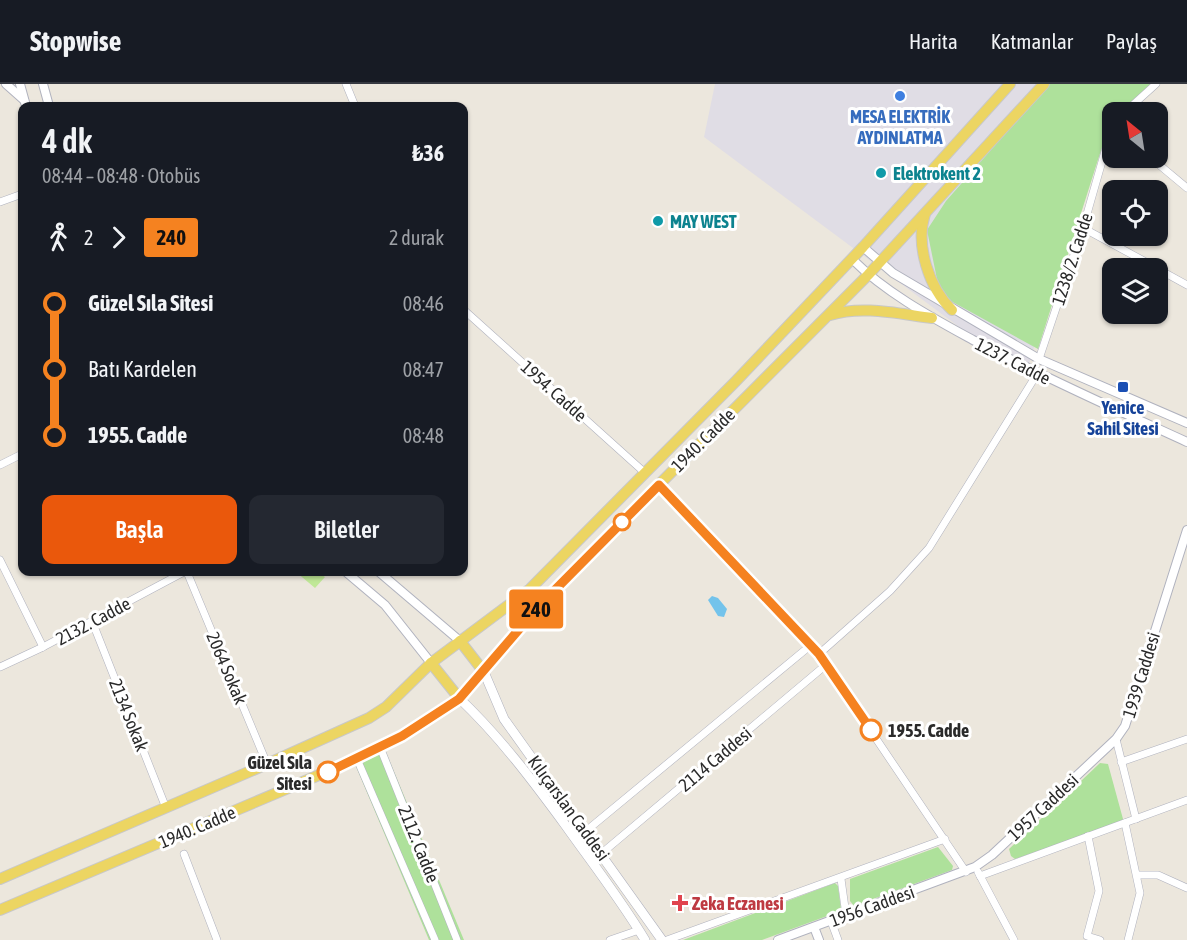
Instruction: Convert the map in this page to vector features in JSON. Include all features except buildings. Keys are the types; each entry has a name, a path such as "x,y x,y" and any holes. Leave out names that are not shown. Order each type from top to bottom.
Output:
{"main road":[{"name":"1940. Cadde","path":"0,879 369,718 404,692 431,663 530,589 722,396 852,259 1010,84"},
{"name":"1940. Cadde","path":"0,910 357,759 459,699 540,605 868,275 1044,84"},
{"path":"925,213 921,224 922,242 932,282 939,298 952,310"},
{"path":"826,316 843,311 863,311 932,318"},
{"path":"460,641 484,672"},
{"path":"431,663 459,699"},
{"name":"Kılıçarslan Caddesi","path":"484,672 504,718 665,940"},
{"name":"Kılıçarslan Caddesi","path":"459,699 493,731 522,766 645,940"}],"street":[{"path":"6,84 24,102"},
{"path":"20,84 25,102"},
{"path":"43,84 48,102"},
{"path":"346,84 352,102"},
{"path":"1136,102 1156,84"},
{"name":"1238/2. Cadde","path":"1039,359 1083,228 1102,162"},
{"path":"1163,168 1187,188"},
{"path":"0,202 18,195"},
{"path":"1083,228 1137,258"},
{"name":"1237. Cadde","path":"863,247 879,262 952,310 1039,359 1187,423"},
{"name":"1237. Cadde","path":"852,259 868,275 932,318 1037,374 1187,442"},
{"path":"1168,275 1187,285"},
{"name":"1954. Cadde","path":"468,314 644,472"},
{"path":"819,654 890,591 929,548 1037,374"},
{"path":"0,465 18,456"},
{"path":"659,485 827,664 966,872"},
{"name":"1939 Caddesi","path":"1136,819 1116,739 1125,726 1187,530"},
{"path":"0,560 43,647"},
{"name":"2132. Cadde","path":"0,667 178,576"},
{"name":"2064 Sokak","path":"188,576 267,764"},
{"path":"351,576 385,605 431,663"},
{"path":"384,576 460,641"},
{"name":"2134 Sokak","path":"92,621 166,808"},
{"name":"2114 Caddesi","path":"586,831 811,645"},
{"name":"2114 Caddesi","path":"602,854 827,664"},
{"name":"1957 Caddesi","path":"966,872 992,855 1116,739"},
{"path":"1121,762 1187,740"},
{"name":"2112. Cadde","path":"380,747 457,940"},
{"name":"2112. Cadde","path":"357,759 435,940"},
{"path":"980,876 1187,800"},
{"path":"1125,823 1140,894 1128,940"},
{"path":"1088,836 1098,891 1086,938 1100,940"},
{"path":"665,940 841,879 945,839"},
{"path":"184,854 217,940"},
{"path":"975,867 1014,940"},
{"name":"1956 Caddesi","path":"778,940 966,872"},
{"path":"1137,875 1158,875 1187,888"},
{"path":"841,879 846,915"},
{"path":"831,921 838,940"},
{"path":"814,927 819,940"},
{"path":"610,940 639,930"}],"shaded area":[{"path":"715,84 1150,84 1128,102 1102,102 1102,133 1025,376 704,137"}],"green space":[{"path":"1049,84 1152,84 1132,102 1102,102 1102,147 1038,349 949,300 939,289 927,230 946,201"},
{"path":"301,576 325,577 315,588"},
{"path":"385,750 464,940 429,940 355,764"},
{"path":"1100,763 1108,764 1123,819 1119,823 1015,859 1011,856 1009,849"},
{"path":"938,847 953,866 952,870 854,906 850,901 850,879"},
{"path":"835,883 838,886 841,909 838,912 762,940 683,940"}],"water":[{"path":"712,596 718,598 727,609 724,617 718,616 708,600"}],"bus line":[{"name":"240","path":"328,772 402,736 459,699 540,605 659,485 819,654 871,730"}],"place":[{"name":"MESA ELEKTRİK AYDINLATMA","path":"900,96"},
{"name":"Elektrokent 2","path":"881,173"},
{"name":"MAY WEST","path":"658,221"},
{"name":"Yenice Sahil Sitesi","path":"1123,387"},
{"name":"1955. Cadde","path":"871,730"},
{"name":"Güzel Sıla Sitesi","path":"328,772"},
{"name":"Zeka Eczanesi","path":"680,903"}]}
